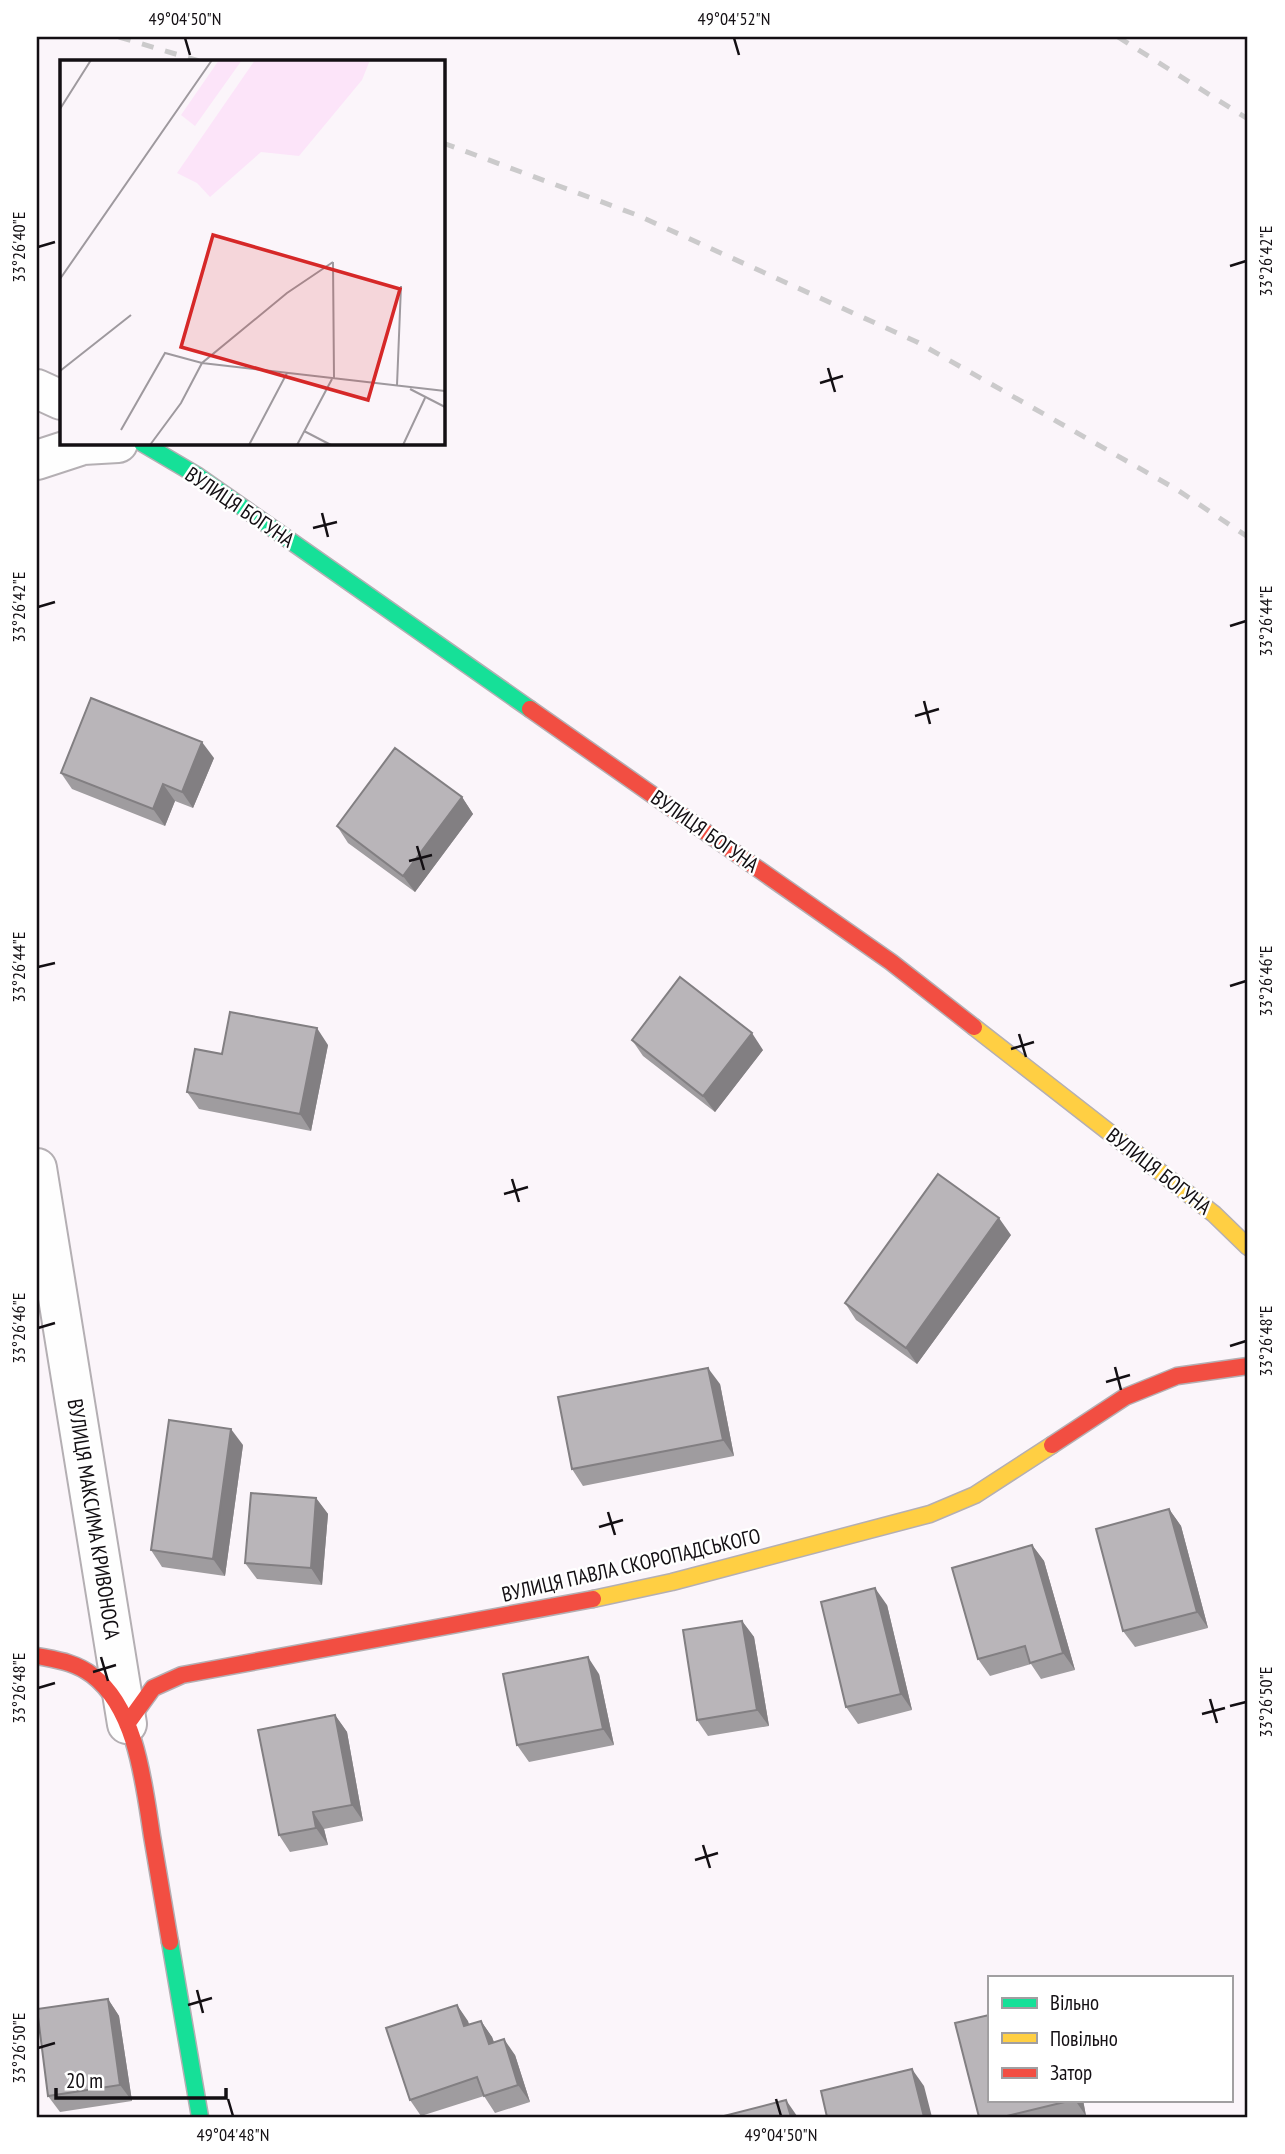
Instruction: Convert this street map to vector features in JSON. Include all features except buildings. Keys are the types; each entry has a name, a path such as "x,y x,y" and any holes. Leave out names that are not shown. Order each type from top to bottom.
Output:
{"street":[{"path":"37,389 60,400"},
{"path":"37,460 83,445 108,444"},
{"name":"ВУЛИЦЯ БОГУНА","path":"134,444 209,484 891,962 1214,1214 1248,1247"},
{"name":"ВУЛИЦЯ МАКСИМА КРИВОНОСА","path":"37,1168 40,1205 127,1724 140,1763 200,2117"},
{"name":"ВУЛИЦЯ ПАВЛА СКОРОПАДСЬКОГО","path":"127,1724 153,1688 182,1675 581,1602 672,1582 930,1514 975,1494 1125,1397 1177,1376 1248,1366"},
{"path":"37,1656 79,1666 107,1687 127,1724"}],"railway":[{"path":"119,37 196,60"},
{"path":"1118,37 1248,119"},
{"path":"444,143 637,215 917,342 1176,489 1248,537"}],"traffic: fast":[{"path":"144,444 198,476 530,709"},
{"path":"170,1942 200,2117"}],"traffic: slow":[{"path":"974,1027 1214,1214 1248,1247"},
{"path":"593,1599 672,1582 930,1514 975,1495 1052,1445"}],"traffic: jam":[{"path":"530,709 891,962 974,1027"},
{"path":"1052,1445 1125,1397 1177,1376 1248,1366"},
{"path":"127,1724 153,1688 182,1675 593,1599"},
{"path":"37,1656 72,1664 92,1675 107,1690 129,1727 141,1772 170,1942"}]}
